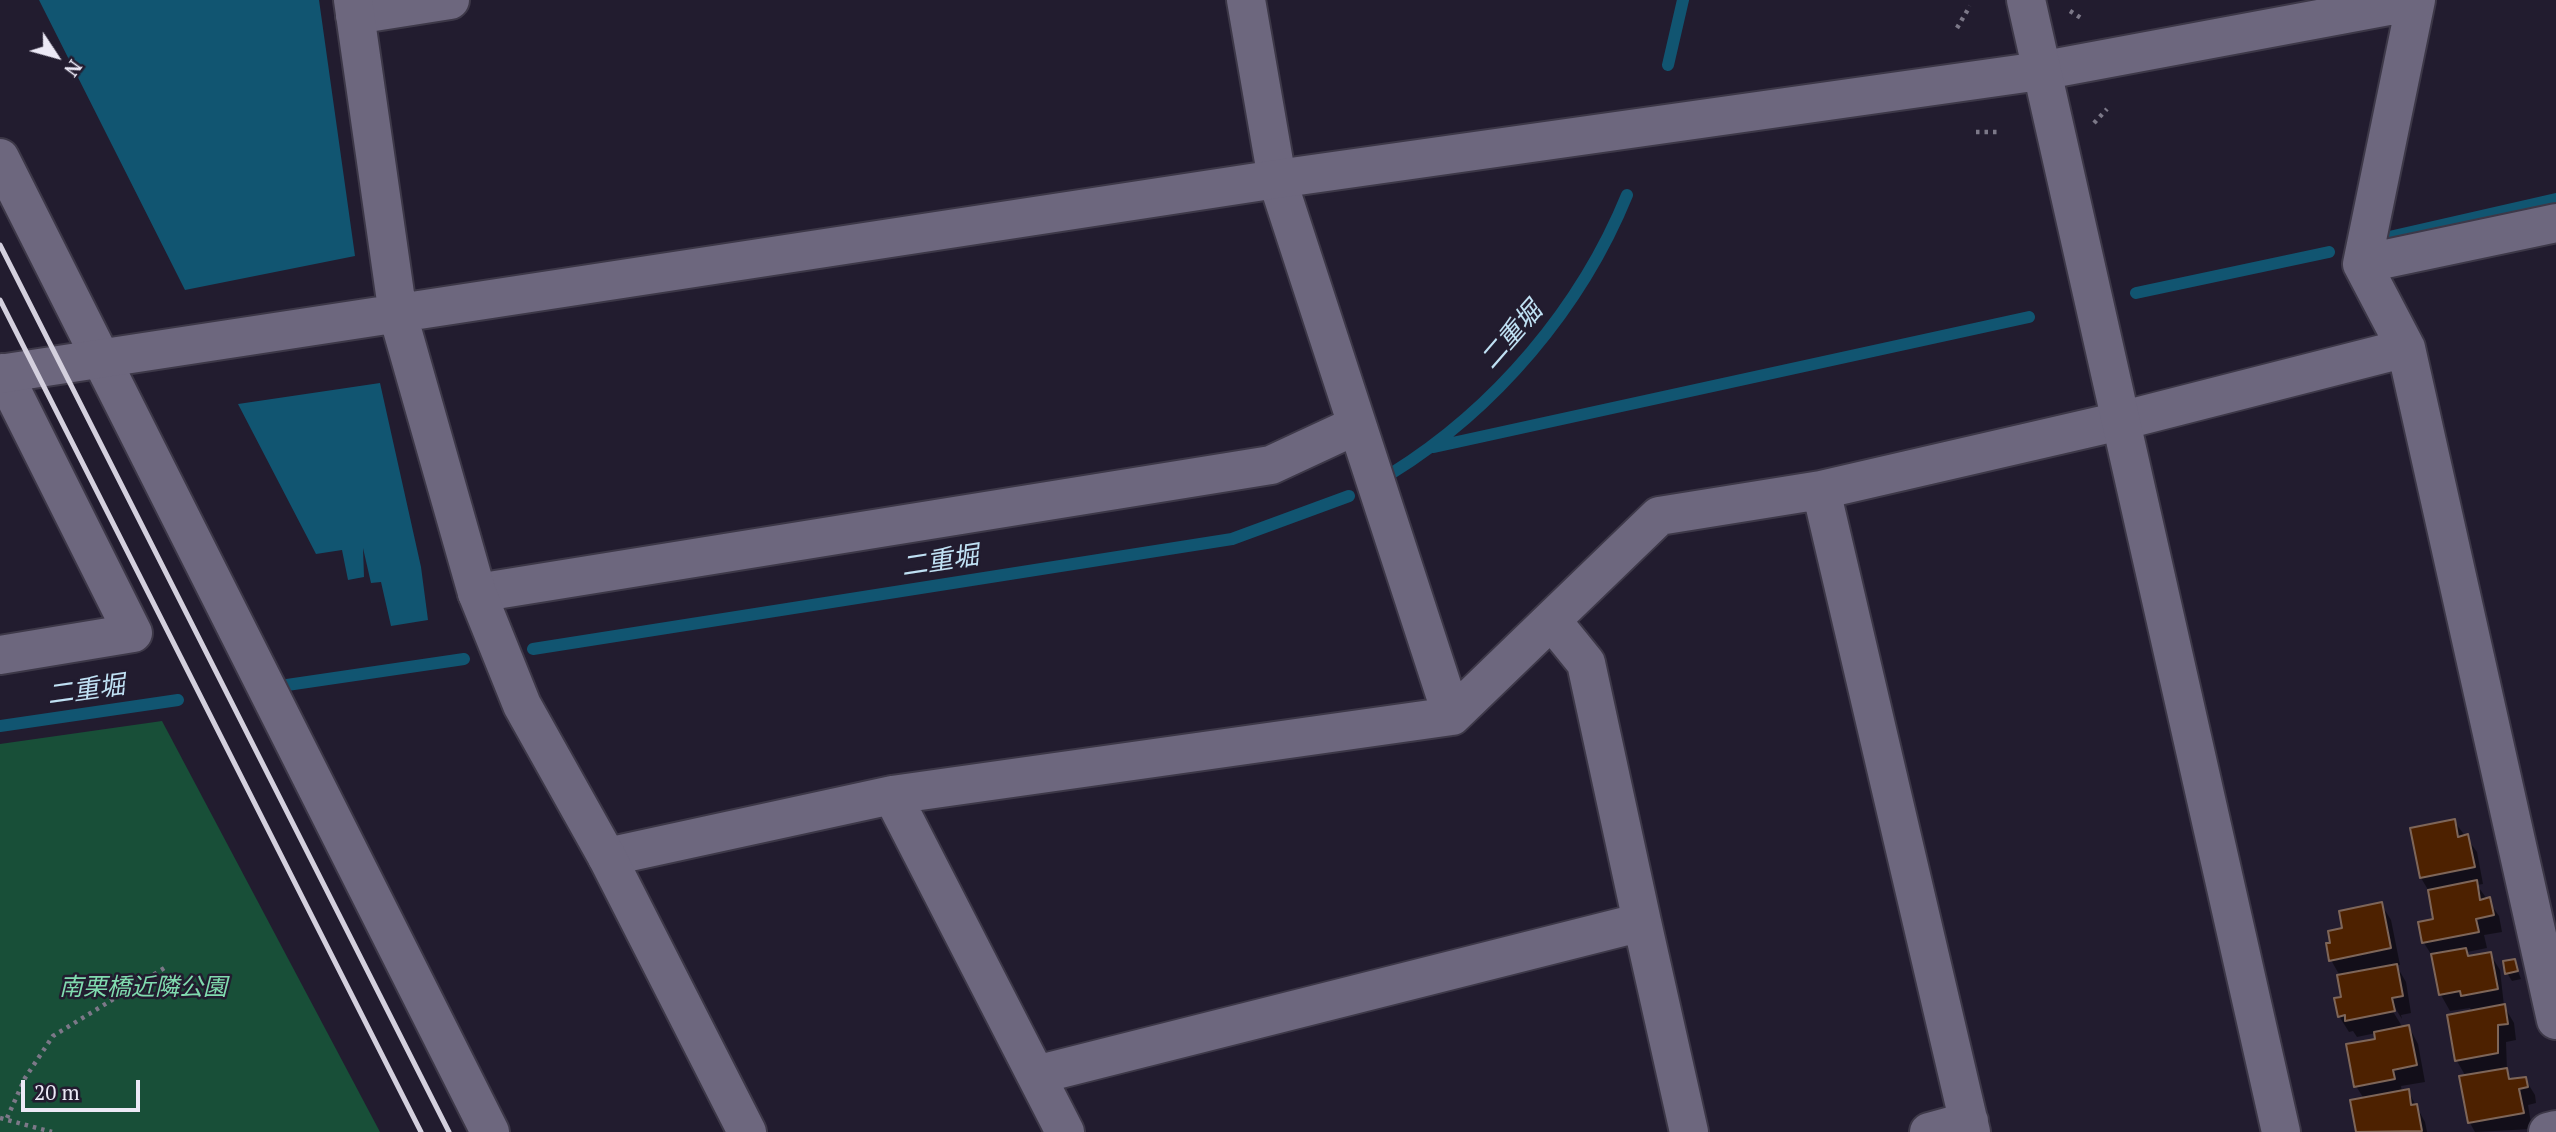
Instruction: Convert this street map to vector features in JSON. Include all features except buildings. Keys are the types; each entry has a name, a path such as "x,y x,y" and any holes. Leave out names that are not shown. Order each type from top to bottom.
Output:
{"street":[{"path":"450,0 354,7 398,316 477,593 522,705 607,857 747,1132"},
{"path":"1246,0 1277,179 1452,716"},
{"path":"2026,0 2281,1132"},
{"path":"0,655 134,633 1,374 398,316 1277,179 2040,71 2416,1 2362,264 2406,348 2556,1020"},
{"path":"0,158 490,1132"},
{"path":"2362,264 2556,223"},
{"path":"607,857 892,795 1452,716 1659,516 1821,490 2120,421 2406,348"},
{"path":"477,593 1271,465 1357,425"},
{"path":"1821,490 1970,1126 1929,1132"},
{"path":"1552,621 1586,663 1689,1132"},
{"path":"892,795 1065,1132"},
{"path":"1036,1074 1642,922"},
{"path":"2548,1132 2556,1130"}],"path":[{"path":"1957,28 1970,6"},
{"path":"2068,10 2081,18"},
{"path":"2094,124 2107,109"},
{"path":"1976,132 1999,132"},
{"path":"7,1118 25,1078 53,1036 166,967"},
{"path":"0,1118 52,1132"}],"green space":[{"name":"南栗橋近隣公園","path":"162,721 380,1132 0,1132 0,744"}],"water":[{"path":"39,0 319,0 355,256 185,290"},
{"path":"380,383 421,567 428,620 391,626 381,582 371,583 363,548 364,577 348,580 342,550 316,554 238,404"}],"waterway":[{"name":"二重堀","path":"1668,65 1683,0"},
{"name":"二重堀","path":"1392,473 1466,418 1531,352 1560,316 1585,277 1608,237 1627,195"},
{"path":"2376,240 2556,199"},
{"path":"2136,293 2329,252"},
{"path":"1434,447 2029,317"},
{"name":"二重堀","path":"533,649 1232,539 1349,496"},
{"name":"二重堀","path":"287,685 464,659"},
{"name":"二重堀","path":"0,726 178,700"}],"railway":[{"path":"0,245 449,1132"},
{"path":"0,300 421,1132"}]}
